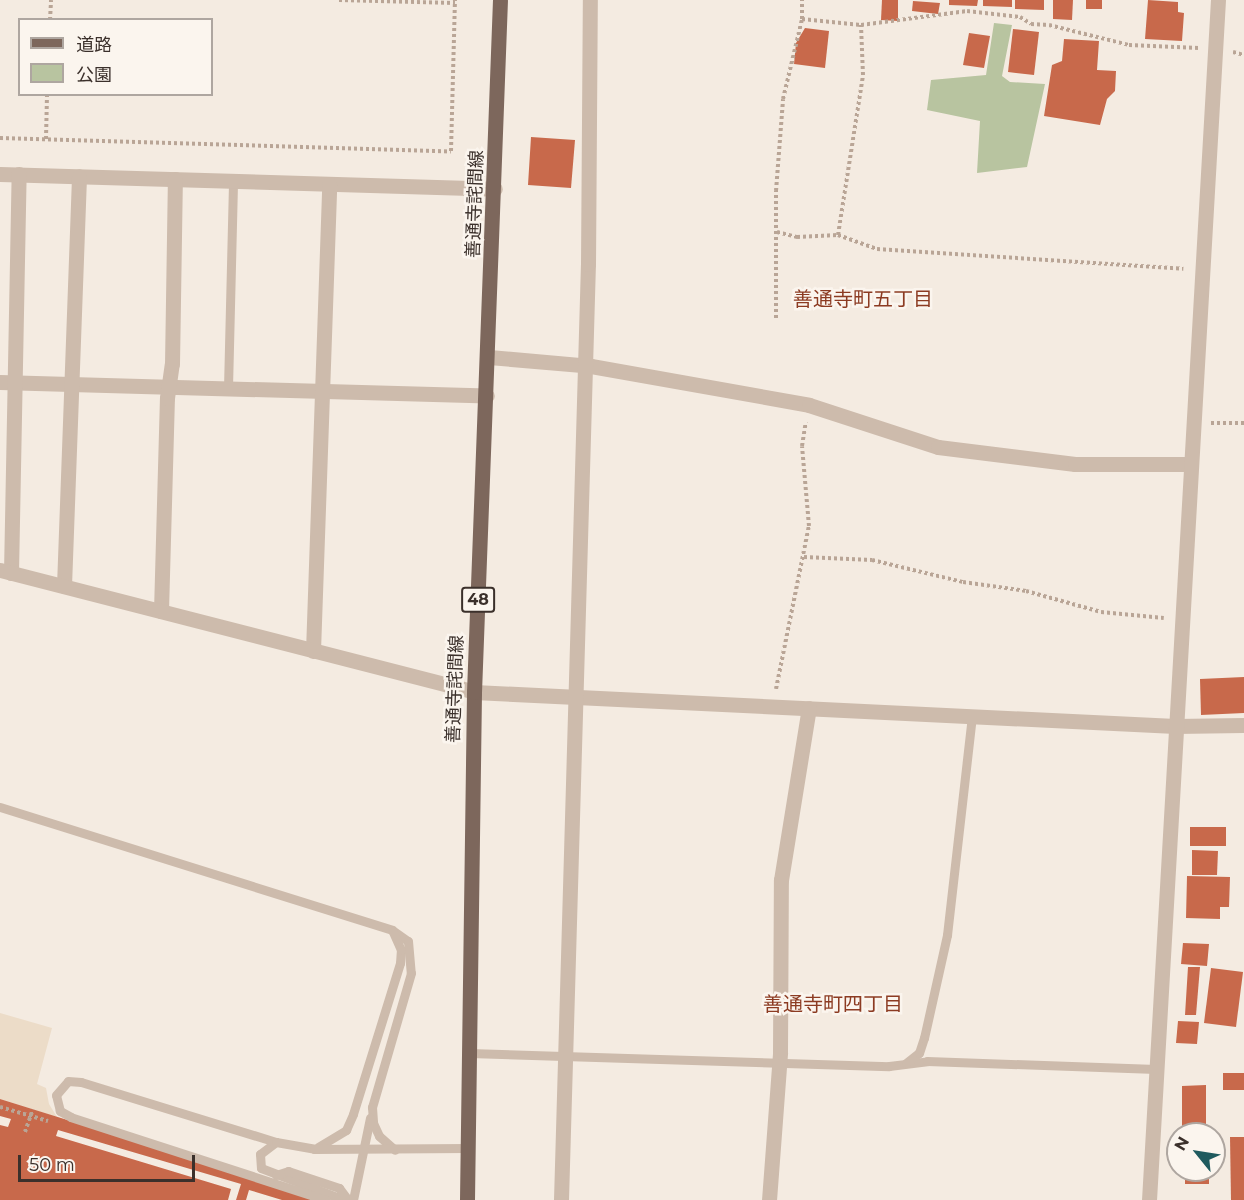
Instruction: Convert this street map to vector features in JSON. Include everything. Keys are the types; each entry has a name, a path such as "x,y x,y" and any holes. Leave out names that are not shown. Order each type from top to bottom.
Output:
{"main road":[{"name":"善通寺詫間線","path":"467,1200 474,692 488,396 500,0"}],"street":[{"path":"561,1200 585,366 590,0"},
{"path":"1149,1200 1218,0"},
{"path":"0,174 495,189"},
{"path":"18,174 7,382 6,571 474,692 1175,726 1244,725"},
{"path":"64,586 79,177"},
{"path":"161,611 175,179"},
{"path":"313,651 329,184"},
{"path":"489,357 585,366 809,405 939,447 1075,464 1190,464"},
{"path":"7,382 488,396"},
{"path":"769,1200 779,1063 781,880 809,708"}],"lane":[{"path":"228,388 233,181"},
{"path":"906,1064 919,1053 924,1038 947,934 972,716"},
{"path":"0,807 392,930 408,941 412,955 411,973 348,1200 276,1176 261,1168 258,1161 266,1146 276,1142"},
{"path":"314,1149 346,1130 353,1114 400,963 400,950 392,930"},
{"path":"469,1053 779,1063 1156,1070"},
{"path":"326,1200 71,1117 60,1111 56,1095 68,1081 81,1082 276,1142 314,1149 468,1148"},
{"path":"372,1107 373,1123 379,1136 396,1150"}],"path":[{"path":"50,18 51,0"},
{"path":"0,138 451,151 455,1 339,0"},
{"path":"776,318 783,99 802,19 802,0"},
{"path":"802,19 861,26 967,11 1020,17 1030,24 1050,25 1130,45 1215,49 1244,55"},
{"path":"838,235 863,75 861,26"},
{"path":"46,139 47,96"},
{"path":"777,232 797,237 838,235 877,249 1201,270"},
{"path":"774,700 809,526 802,447 809,405"},
{"path":"1192,423 1244,423"},
{"path":"804,557 872,560 963,582 979,581 1026,591 1111,614 1182,619"},
{"path":"25,1132 33,1109"}],"green space":[{"path":"994,23 1012,25 1002,76 1010,82 1045,84 1027,167 977,173 980,121 927,110 931,80 986,75"}],"shaded area":[{"path":"0,1013 52,1028 37,1084 46,1088 49,1104 57,1117 0,1099"}],"building":[{"path":"882,0 898,0 898,21 881,20"},
{"path":"949,0 978,0 977,6 949,5"},
{"path":"983,0 1012,0 1012,7 983,6"},
{"path":"1015,0 1044,0 1044,10 1015,9"},
{"path":"1053,0 1073,0 1072,20 1053,19"},
{"path":"1086,0 1102,0 1102,9 1086,9"},
{"path":"1148,0 1178,2 1178,12 1184,13 1182,41 1145,39"},
{"path":"913,1 940,3 938,14 912,11"},
{"path":"805,28 829,31 825,68 794,64 796,43"},
{"path":"1013,29 1039,32 1034,75 1008,72"},
{"path":"969,33 990,36 984,68 963,65"},
{"path":"1064,39 1099,41 1097,70 1116,71 1115,91 1107,99 1100,125 1044,116 1052,65 1062,61"},
{"path":"531,137 575,140 571,188 528,185"},
{"path":"1244,677 1244,713 1201,715 1200,679"},
{"path":"1190,827 1226,827 1226,846 1190,846"},
{"path":"1192,850 1218,851 1217,875 1192,875"},
{"path":"1187,876 1230,877 1229,907 1220,907 1220,919 1186,918"},
{"path":"1183,943 1209,944 1207,966 1181,964"},
{"path":"1188,967 1200,967 1196,1015 1185,1015"},
{"path":"1211,968 1243,972 1236,1027 1204,1023"},
{"path":"1178,1021 1199,1022 1197,1044 1176,1043"},
{"path":"1223,1073 1244,1073 1244,1090 1223,1090"},
{"path":"1206,1085 1206,1122 1182,1122 1182,1086"},
{"path":"0,1099 321,1200 282,1200 249,1190 246,1200 236,1200 241,1184 58,1130 56,1136 231,1189 228,1200 0,1200 0,1125 8,1127 11,1119 0,1116"},
{"path":"1230,1137 1244,1137 1244,1200 1231,1200"},
{"path":"1185,1182 1209,1182 1209,1184 1185,1184"}],"district":[{"name":"善通寺町五丁目","path":"863,299"},
{"name":"善通寺町四丁目","path":"833,1004"}]}
